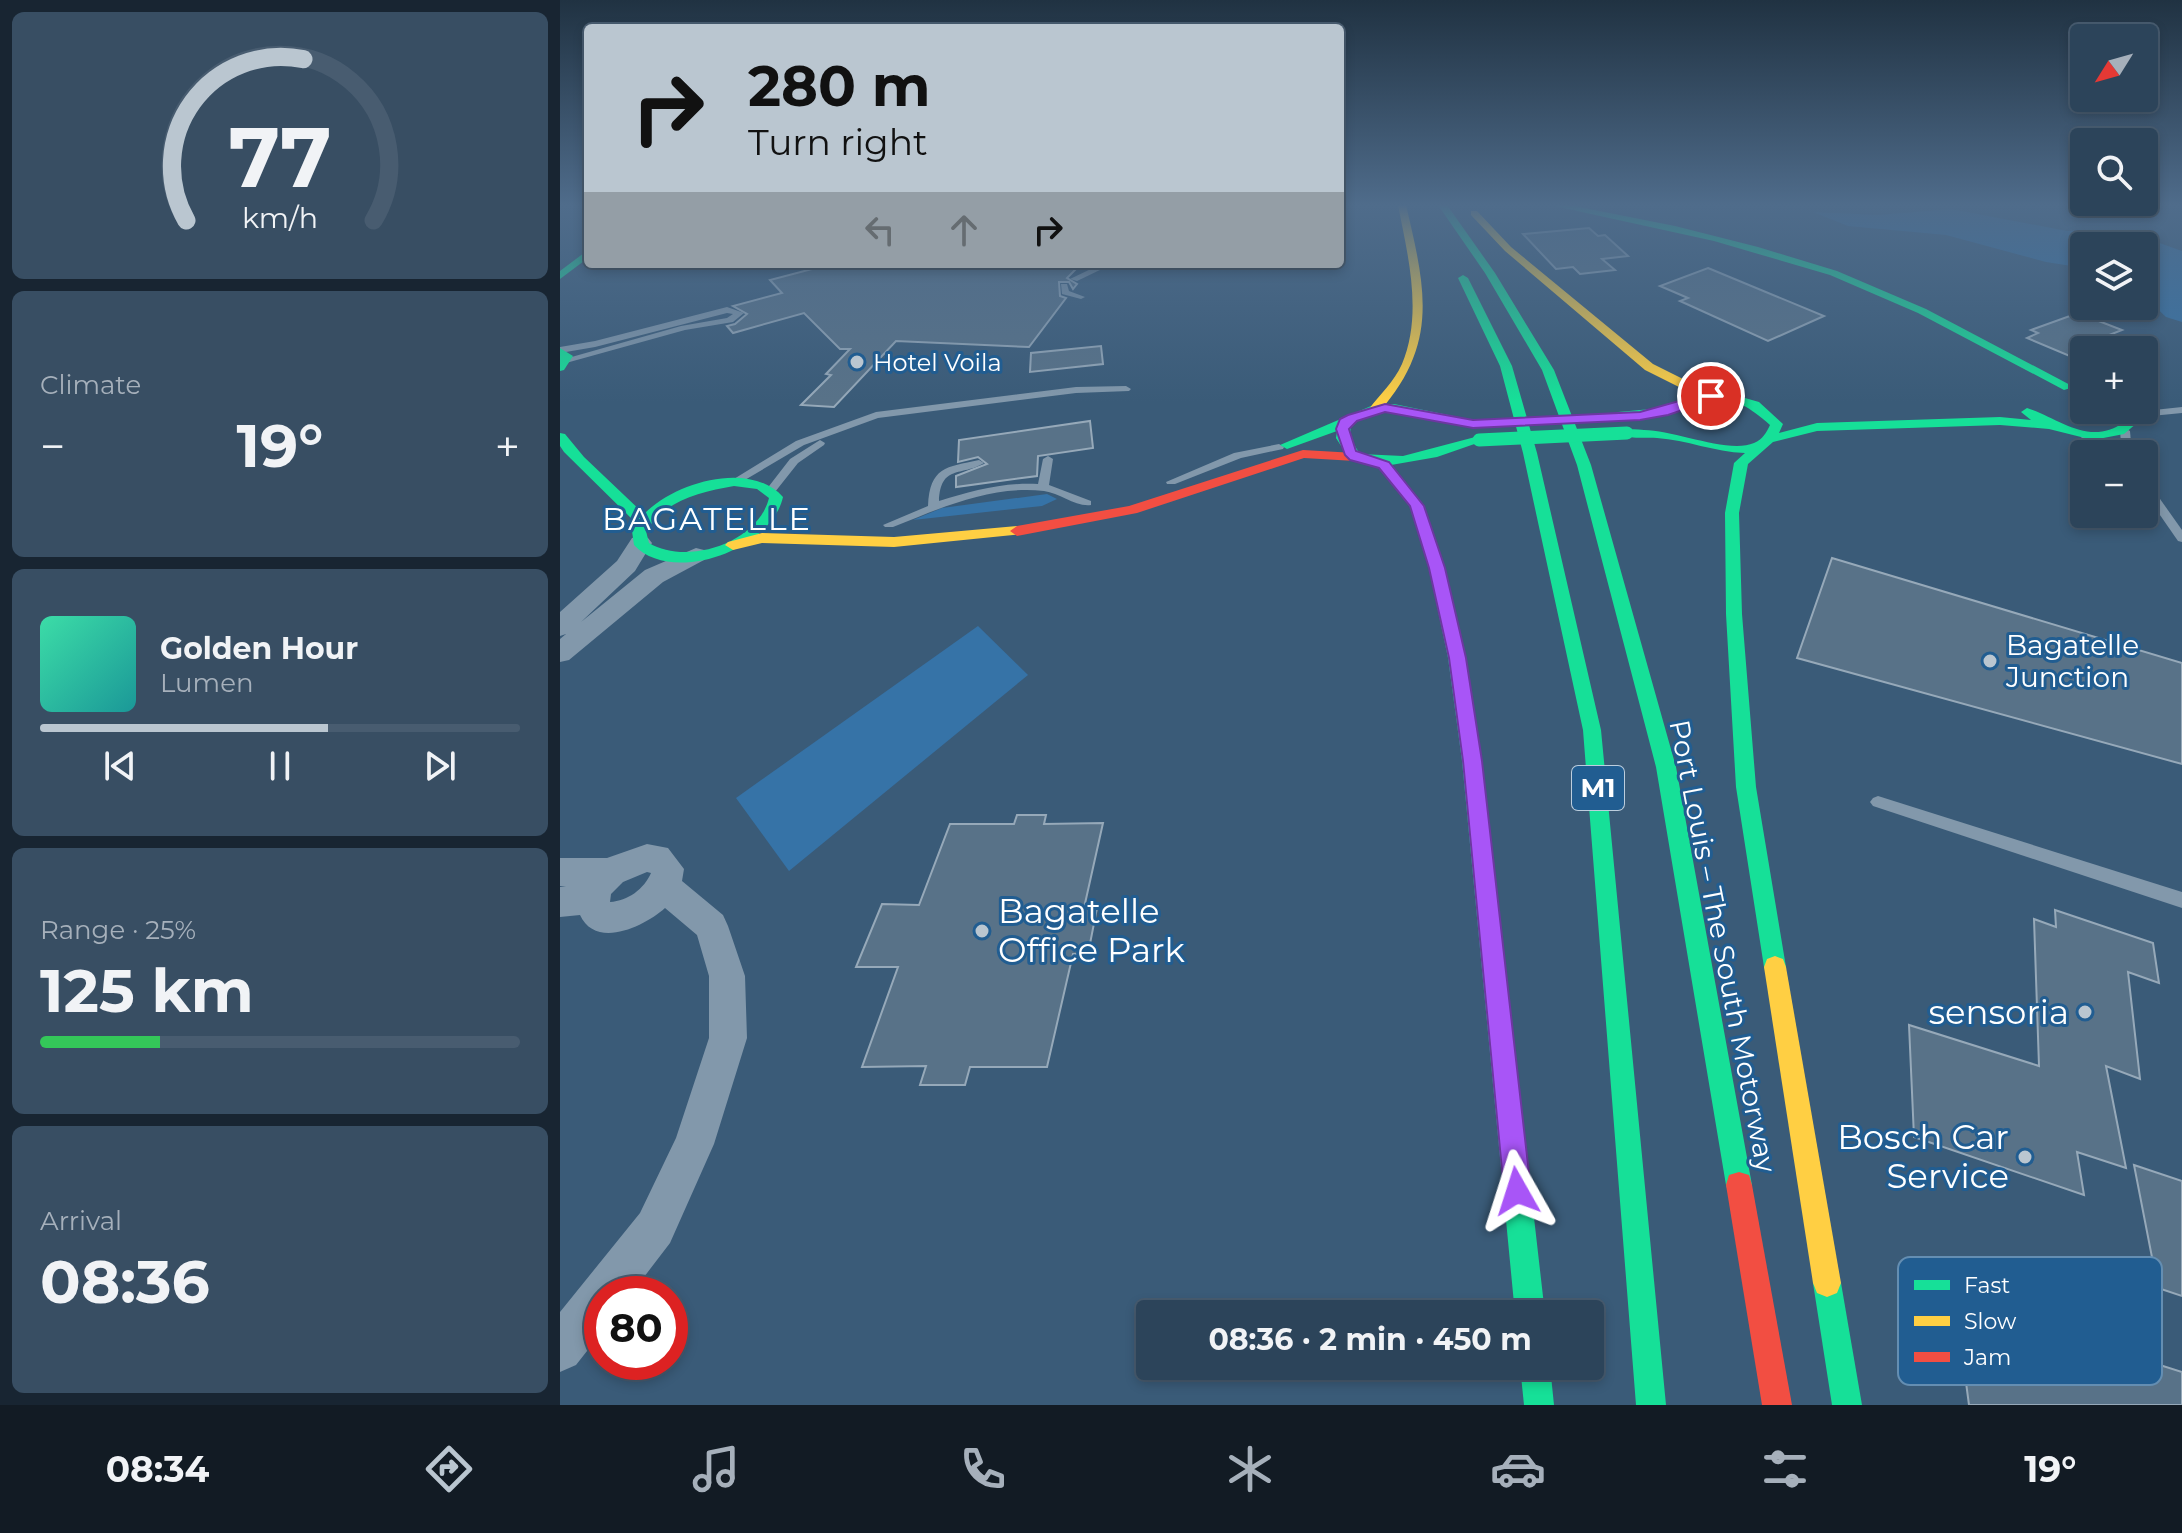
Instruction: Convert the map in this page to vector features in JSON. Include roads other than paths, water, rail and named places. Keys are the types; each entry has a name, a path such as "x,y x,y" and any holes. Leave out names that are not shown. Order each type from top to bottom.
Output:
{"main road":[{"path":"809,521 889,525 966,522 1087,503 1171,482 1320,435 1391,399 1414,358 1416,271"},
{"name":"M1","path":"1458,271 1506,366 1530,453 1592,730 1651,1405"},
{"name":"Port Louis – The South Motorway","path":"1488,271 1548,370 1584,465 1666,767 1777,1405"},
{"path":"1534,271 1649,367 1685,385 1755,405 1797,412 2070,391"},
{"path":"1827,271 1916,307 1998,354 2070,387"},
{"path":"1998,354 2018,373 2016,397 2027,412 2049,425 2070,433 2103,437 2122,424"},
{"path":"560,437 597,478 635,509 647,550 660,555 696,555 762,538 853,541 974,537 1047,527 1132,510 1303,454 1332,453 1384,465 1410,463 1476,432 1664,412 1699,398 1724,396"},
{"path":"1755,405 1777,424 1768,442 1741,463 1732,513 1734,614 1746,787 1847,1405"},
{"path":"1375,409 1407,410 1476,432 1665,435 1722,448 1768,442 1817,427 2000,421 2049,425"},
{"path":"1345,422 1343,438 1355,457"},
{"path":"1384,465 1417,506 1437,568 1457,658 1472,761 1529,1300"},
{"path":"597,478 638,486"},
{"path":"657,489 699,488 734,482 761,485 779,504 762,527 733,545"},
{"path":"642,533 666,503 699,488"},
{"path":"1536,1380 1539,1405"}],"street":[{"path":"560,627 626,566 639,549 642,533"},
{"path":"560,653 654,576 696,555"},
{"path":"657,858 668,869 664,887 645,906 620,916 598,914 593,908 576,901 595,890 611,872 635,860 657,858"},
{"path":"560,872 611,872"},
{"path":"560,1349 655,1228 694,1144 728,1038 727,976 711,926 664,887"}],"lane":[{"path":"1074,279 1094,271"},
{"path":"1064,286 1065,292 1081,297"},
{"path":"727,310 740,313 730,320 684,328 561,360 727,310"},
{"path":"734,482 800,443 876,415 1076,390 1126,389 1084,398 897,420 850,430 809,449 785,469 779,504"},
{"path":"2158,403 2182,403"},
{"path":"2158,412 2182,410"},
{"path":"2070,433 2084,440"},
{"path":"1043,487 1048,459"},
{"path":"933,507 934,482 938,476 979,463"},
{"path":"889,525 970,495 1043,487 1087,503"},
{"path":"2158,504 2182,538"},
{"path":"1878,802 2182,900"}],"place":[{"name":"Hotel Voila","path":"857,362"},
{"name":"Bagatelle Junction","path":"1990,661"},
{"name":"Bagatelle Office Park","path":"982,931"},
{"name":"sensoria","path":"2085,1012"},
{"name":"Bosch Car Service","path":"2025,1157"}],"district":[{"name":"BAGATELLE","path":"707,518"}]}
